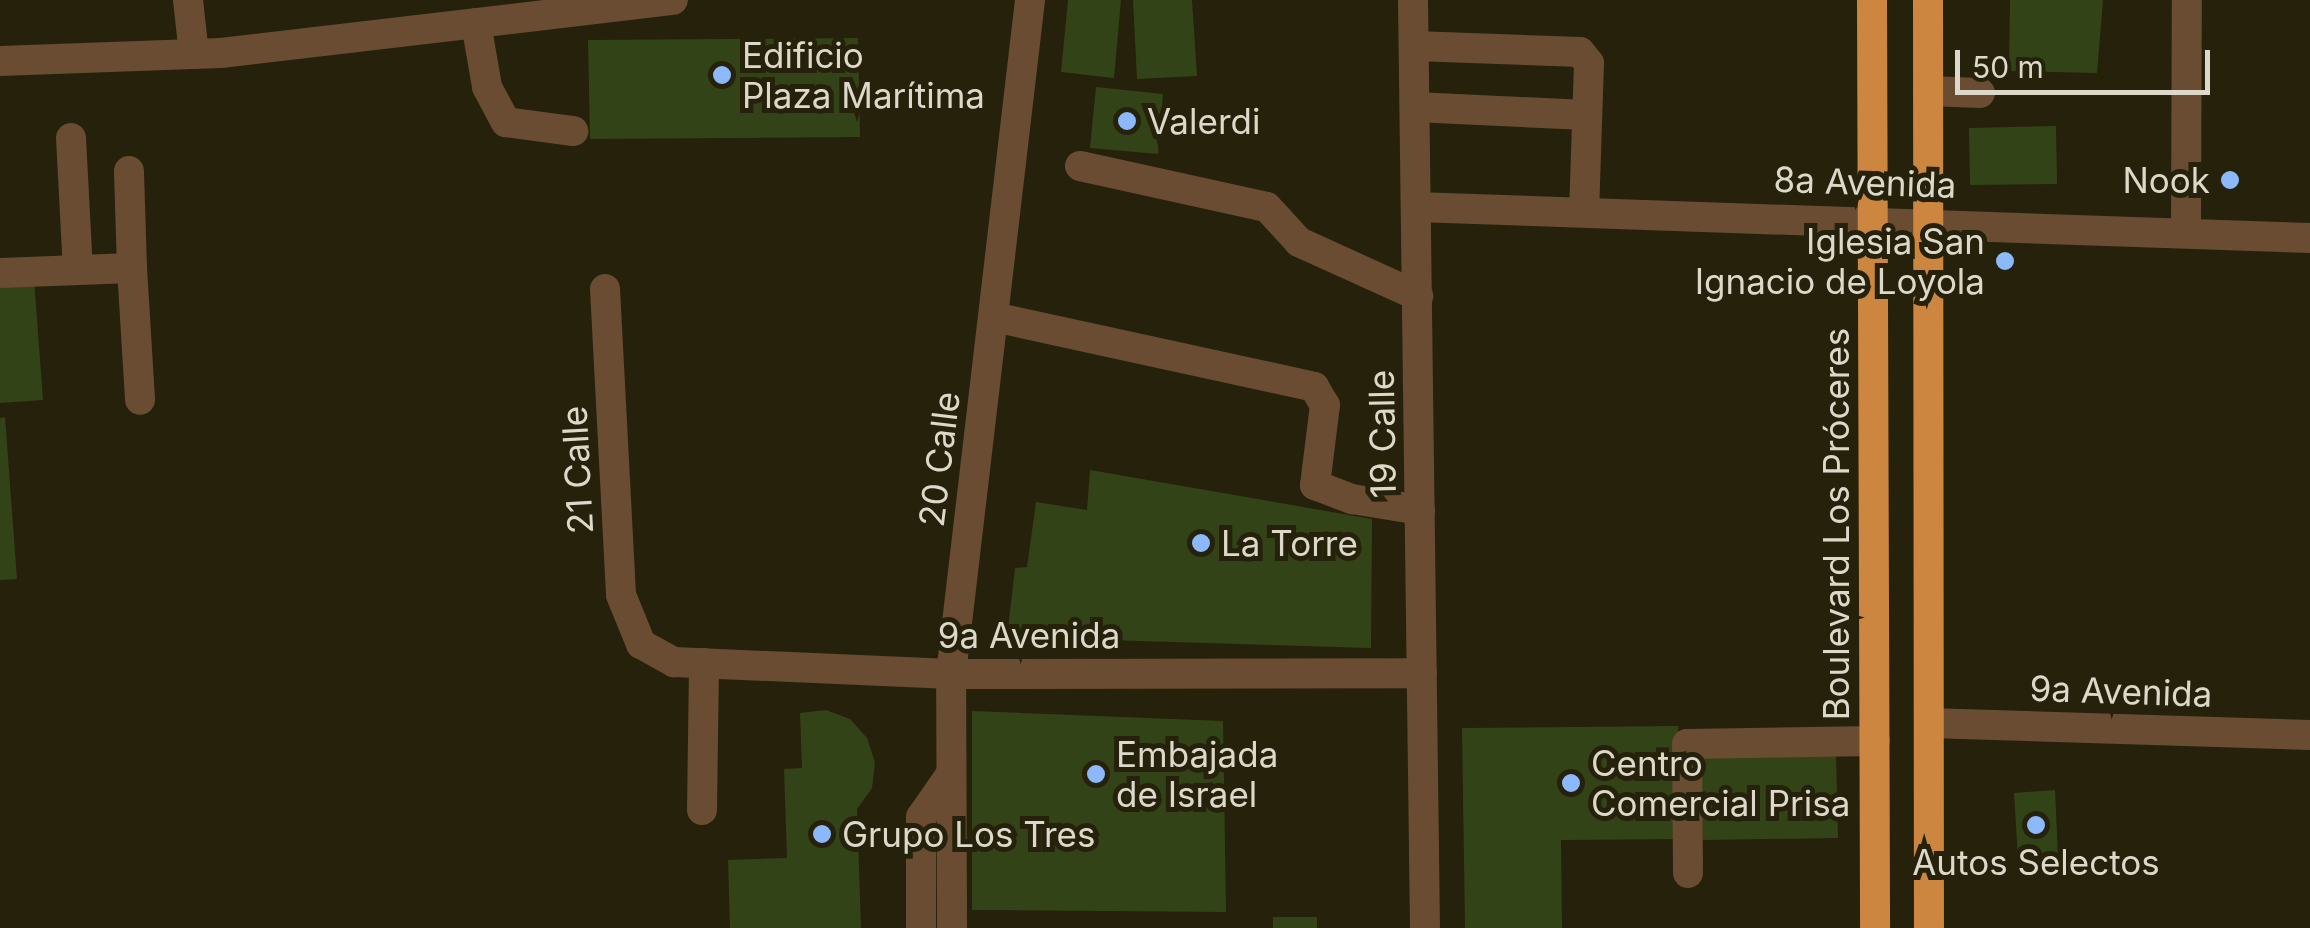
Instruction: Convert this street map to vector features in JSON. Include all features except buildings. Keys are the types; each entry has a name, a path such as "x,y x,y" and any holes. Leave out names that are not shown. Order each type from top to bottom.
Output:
{"highway":[{"name":"Boulevard Los Próceres","path":"1872,0 1875,928"},
{"path":"1928,0 1929,928"}],"street":[{"path":"188,0 194,54"},
{"path":"0,61 194,54 428,14 476,24 588,5 673,0"},
{"name":"20 Calle","path":"952,928 951,674 1030,0"},
{"name":"19 Calle","path":"1414,0 1425,928"},
{"path":"2186,232 2187,0"},
{"path":"476,24 487,87 506,122 573,131"},
{"path":"1414,46 1580,52 1588,63 1584,212"},
{"path":"1928,91 1980,93"},
{"path":"1415,108 1586,115"},
{"path":"71,138 78,270"},
{"path":"1080,166 1267,207 1300,242 1418,296"},
{"path":"129,171 140,400"},
{"name":"8a Avenida","path":"1416,207 1872,219 2310,238"},
{"path":"0,273 132,268"},
{"name":"21 Calle","path":"605,289 620,595 641,644"},
{"path":"994,316 1314,387 1326,406 1314,485 1352,499 1420,510"},
{"name":"9a Avenida","path":"641,644 674,662 951,674 1422,673"},
{"path":"702,810 704,663"},
{"name":"9a Avenida","path":"1929,722 2310,735"},
{"path":"1688,873 1687,744 1874,741"},
{"path":"921,928 920,817 951,774"}],"place":[{"name":"Edificio Plaza Marítima","path":"722,75"},
{"name":"Valerdi","path":"1127,121"},
{"name":"Nook","path":"2230,180"},
{"name":"Iglesia San Ignacio de Loyola","path":"2005,261"},
{"name":"La Torre","path":"1201,543"},
{"name":"Embajada de Israel","path":"1096,774"},
{"name":"Centro Comercial Prisa","path":"1571,783"},
{"name":"Autos Selectos","path":"2036,825"},
{"name":"Grupo Los Tres","path":"822,834"}]}
